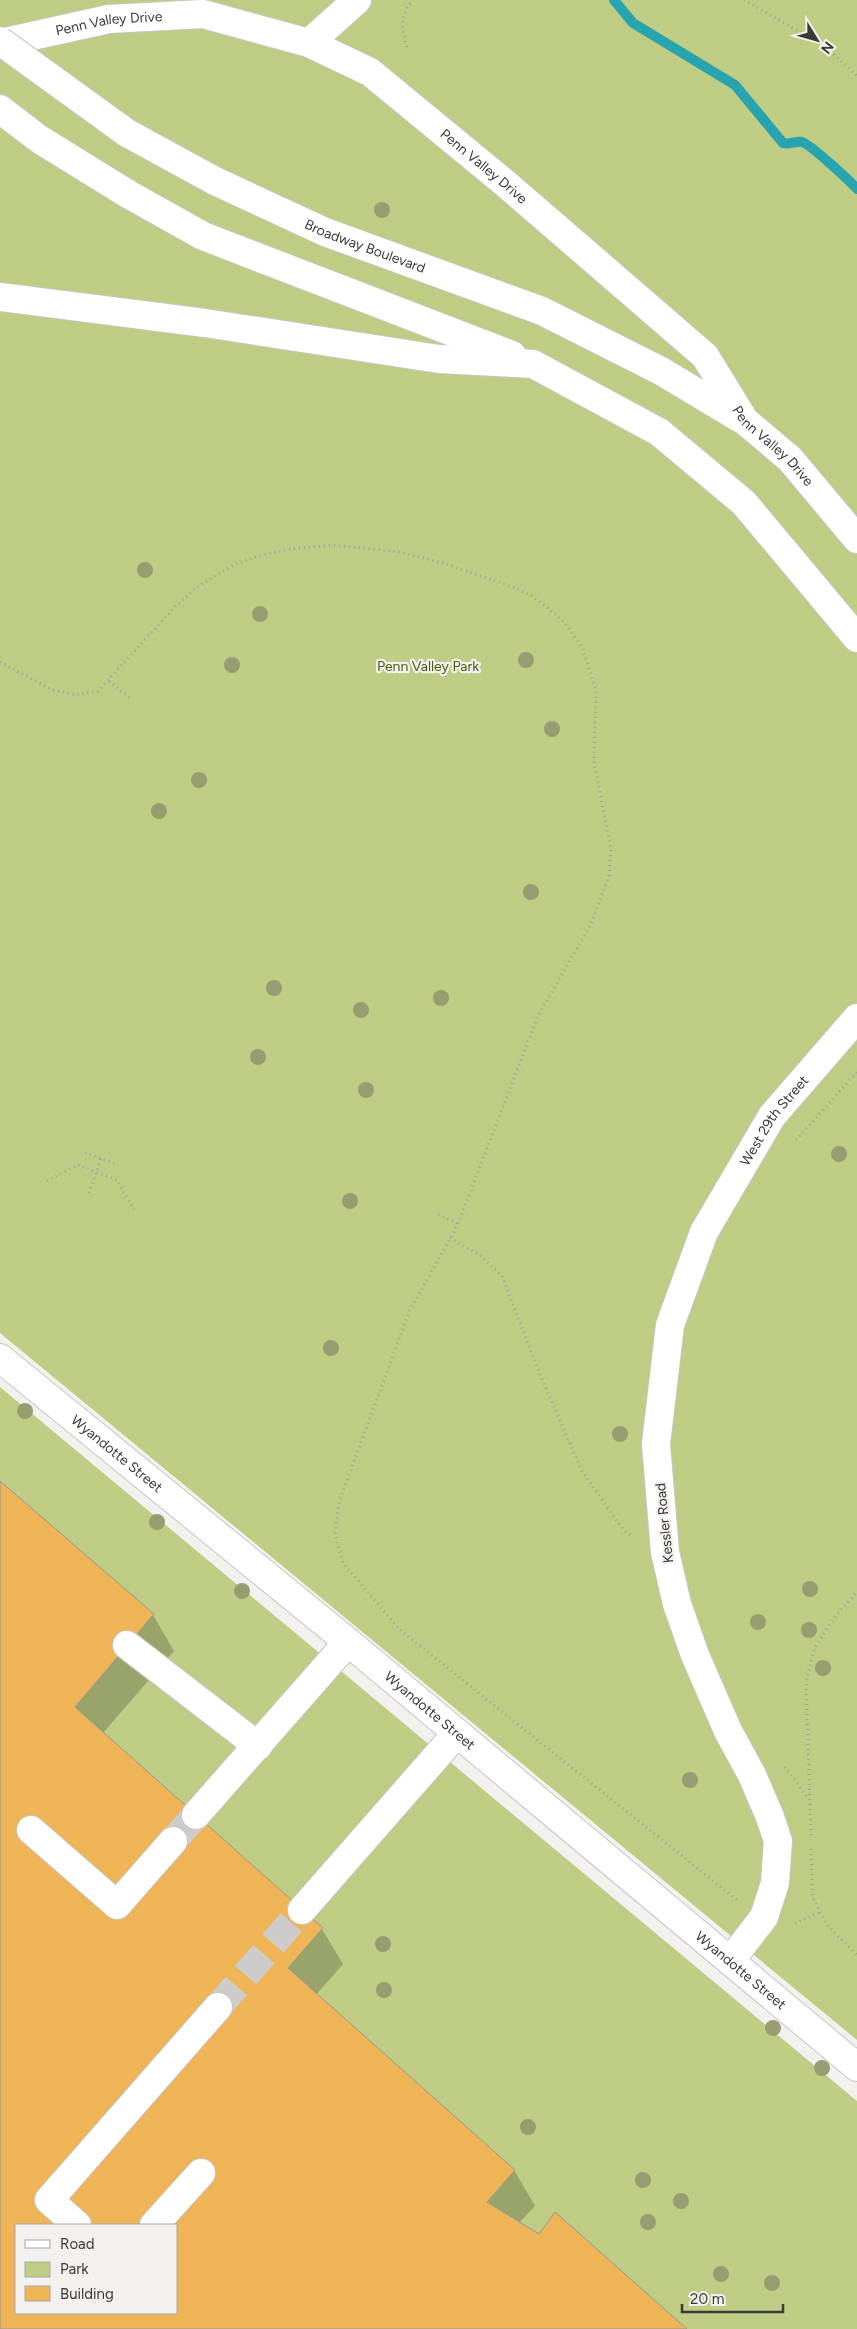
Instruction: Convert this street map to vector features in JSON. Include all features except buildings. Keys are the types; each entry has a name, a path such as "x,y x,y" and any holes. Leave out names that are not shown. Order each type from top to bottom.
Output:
{"main road":[{"path":"309,44 357,0"},
{"name":"Penn Valley Drive","path":"0,42 109,19 202,14 309,44 370,72 506,184 705,356 745,422 790,459 857,539"},
{"name":"Broadway Boulevard","path":"0,42 127,132 215,181 325,232 542,311 661,371 745,422"},
{"path":"0,109 39,139 128,194 203,236 533,364 659,432 744,503 857,638"},
{"path":"0,297 205,323 439,359 533,364"},
{"name":"West 29th Street","path":"704,1232 772,1116 857,1018"},
{"name":"Kessler Road","path":"704,1232 670,1325 656,1444 665,1552 677,1604 695,1655 728,1731 752,1775 770,1817 778,1842 775,1883 764,1917 730,1961"},
{"name":"Wyandotte Street","path":"0,1358 348,1642 857,2067"},
{"path":"196,1815 348,1642"},
{"path":"127,1645 258,1746"},
{"path":"302,1910 457,1733"},
{"path":"31,1830 117,1905 173,1841"},
{"path":"76,2224 49,2200 218,2006"},
{"path":"155,2224 201,2173"}],"path":[{"path":"407,47 401,25 408,5 413,0"},
{"path":"744,0 826,47 857,76"},
{"path":"0,662 40,685 63,693 76,695 98,691 174,608 193,590 238,563 291,549 334,545 400,552 484,576 532,596 565,622 583,649 596,691 594,763 611,848 609,876 591,924 538,1016 458,1223 409,1312 340,1502 335,1536 343,1563 399,1629 733,1897 764,1917 795,1924 821,1912"},
{"path":"109,681 130,698"},
{"path":"794,1144 857,1072"},
{"path":"85,1153 114,1163"},
{"path":"90,1193 101,1159"},
{"path":"47,1181 78,1165 118,1180 136,1213"},
{"path":"438,1215 458,1223"},
{"path":"450,1238 481,1256 502,1276 541,1377 581,1469 627,1534 665,1552"},
{"path":"857,1592 834,1618 815,1647 806,1681 813,1898 827,1925 857,1955"}],"green space":[{"name":"Penn Valley Park","path":"0,0 857,0 857,2040 0,1333"},
{"path":"0,1387 857,2101 857,2329 0,2329"}],"waterway":[{"path":"614,0 633,23 735,85 783,143 802,142 806,144 830,163 857,189"}],"tunnel":[{"path":"173,1841 196,1815"},
{"path":"218,2007 302,1910"}]}
